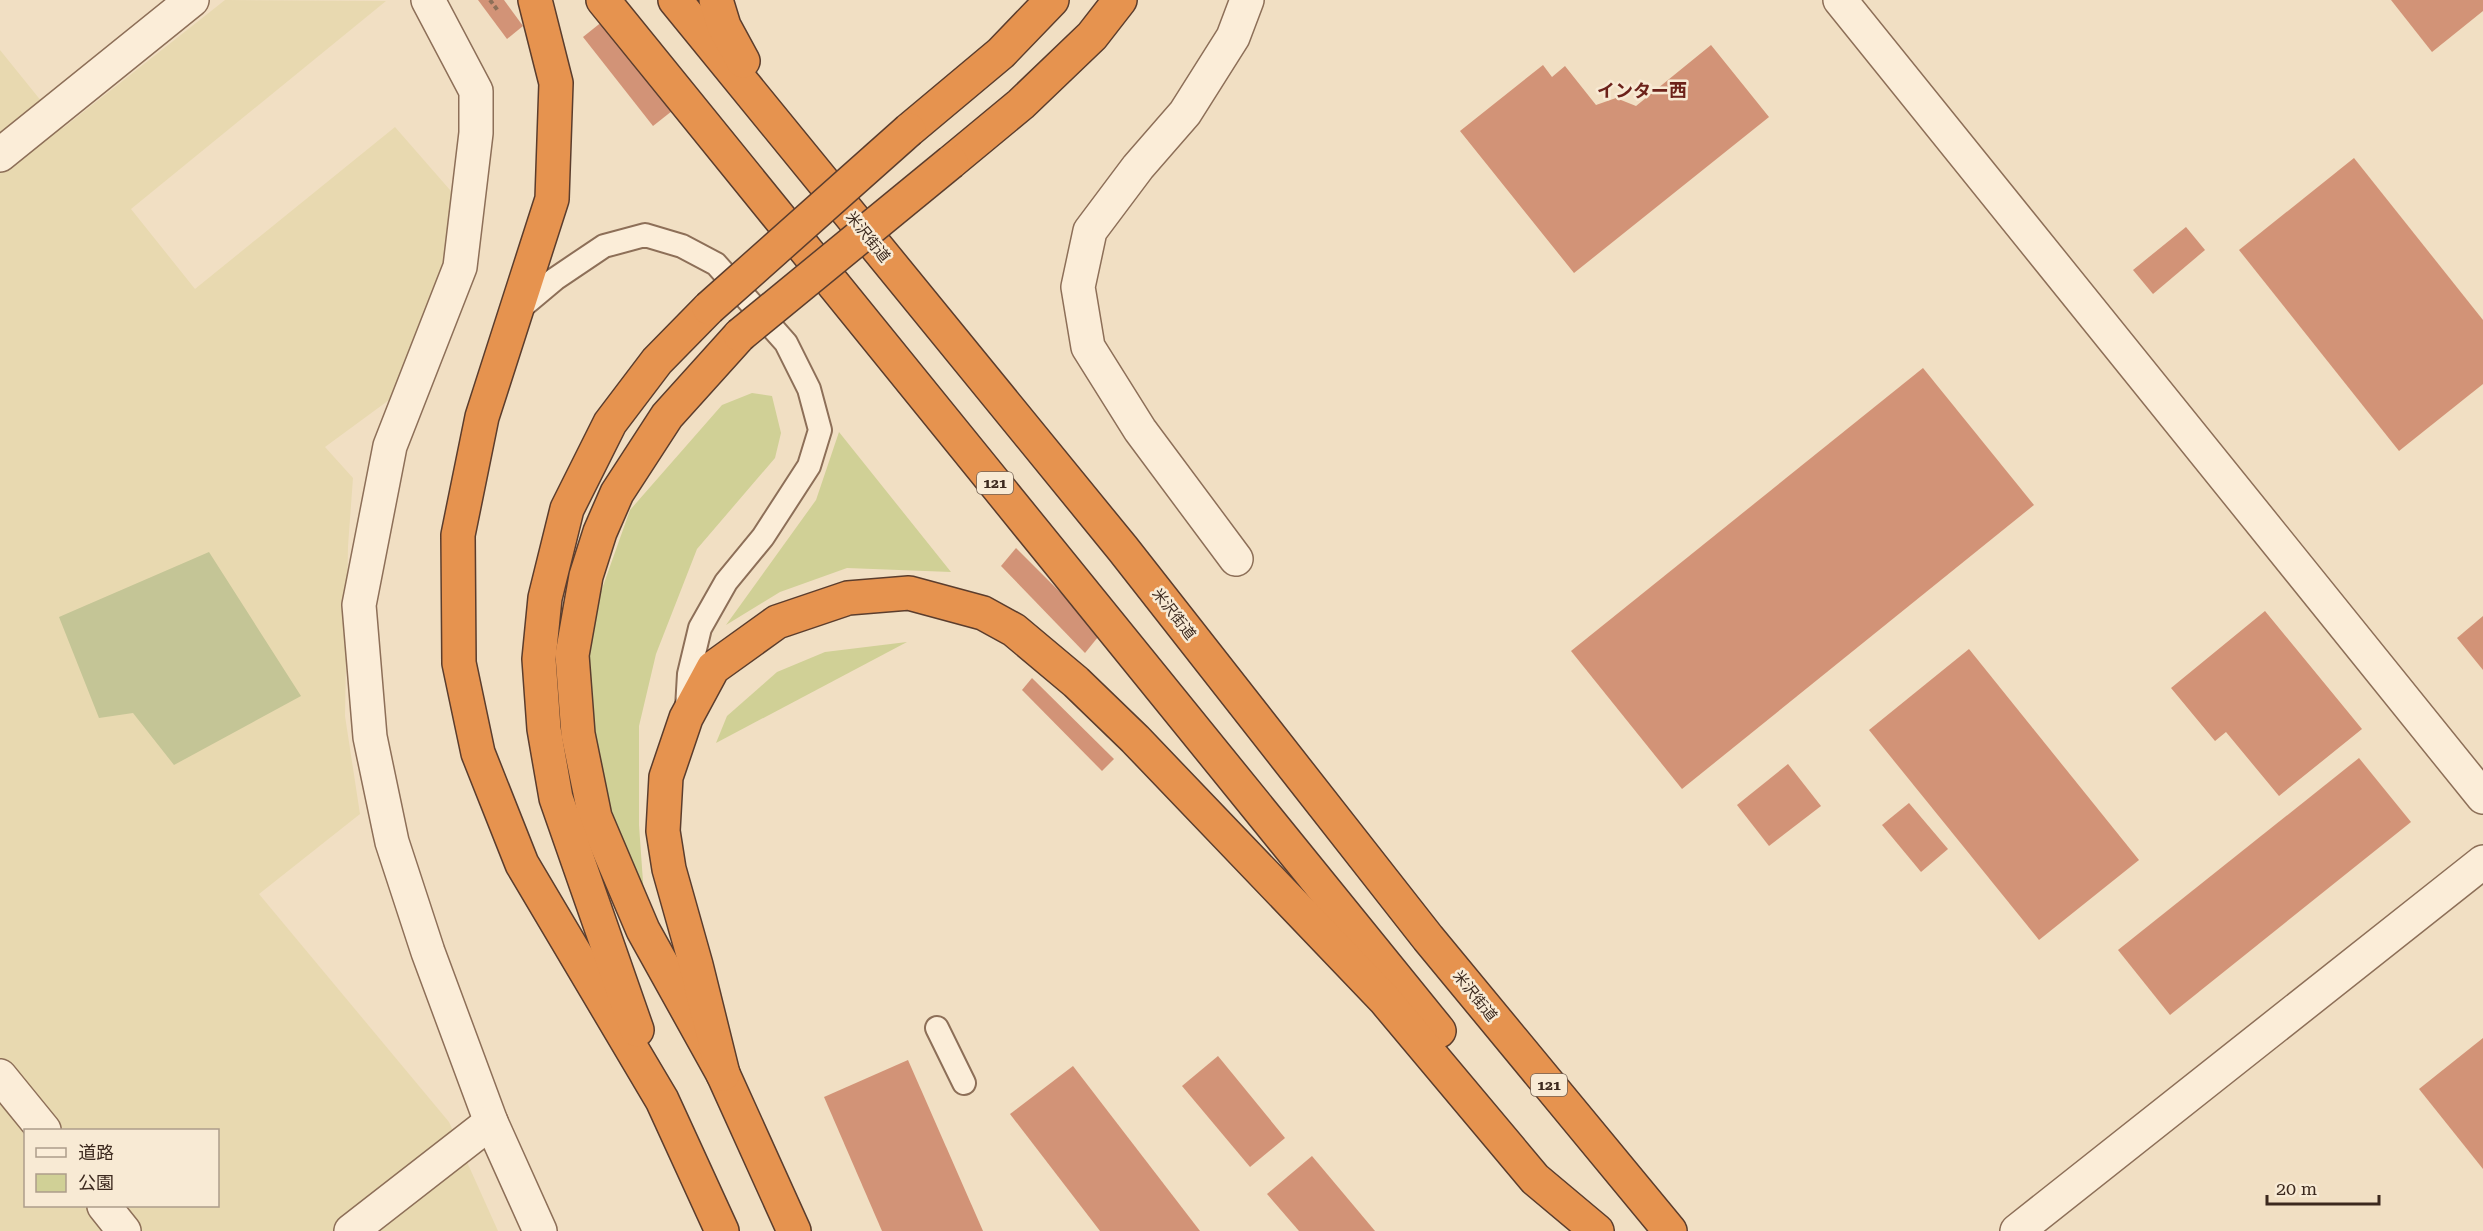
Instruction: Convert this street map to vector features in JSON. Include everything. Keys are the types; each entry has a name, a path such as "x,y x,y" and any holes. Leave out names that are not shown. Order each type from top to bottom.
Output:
{"highway":[{"path":"535,0 556,83 552,199 482,417 458,535 459,663 478,753 522,864 662,1100"},
{"name":"121","path":"603,0 1373,948 1597,1231"},
{"name":"米沢街道","path":"675,0 1123,549 1436,947 1671,1231"},
{"path":"716,0 724,26 784,136"},
{"path":"722,1231 662,1100 556,798 544,729 539,659 545,598 567,509 610,423 657,361 709,308 909,130 1001,53 1052,0"},
{"path":"794,1231 723,1074 644,930 595,817 578,734 572,656 586,576 600,532 617,493 667,416 740,335 1021,104 1092,36 1120,0"},
{"path":"723,1074 669,869 663,831 666,777 686,718 713,668 777,622 848,598 909,593 983,613 1004,624 1076,682 1135,739 1384,999 1535,1179 1597,1231"}],"street":[{"path":"0,155 192,0"},
{"path":"428,0 476,91 476,133 460,267 390,446 359,605 370,737 392,842 428,952 491,1122 540,1231"},
{"path":"1236,559 1140,430 1088,347 1078,287 1090,231 1138,167 1185,113 1233,37 1247,0"},
{"path":"1840,0 2483,797"},
{"path":"2017,1231 2483,862"},
{"path":"0,1076 42,1129"},
{"path":"351,1231 491,1122"},
{"path":"105,1207 124,1231"}],"lane":[{"path":"514,313 555,279 604,246 645,235 682,246 716,264 786,343 809,389 820,430 809,466 763,537 726,582 700,628 689,674 686,718"},
{"path":"938,1028 964,1083"}],"shaded area":[{"path":"225,0 386,1 131,209 195,289 395,127 457,198 454,249 389,400 325,447 353,478 348,546 345,716 360,814 259,894 449,1122 498,1231 0,1231 0,50 63,128"}],"green space":[{"path":"752,393 772,396 781,433 775,458 697,549 656,654 639,726 639,825 644,896 598,787 587,631 630,510 722,405"},
{"path":"839,432 951,572 847,568 780,592 726,625 816,500"},
{"path":"209,552 301,696 174,765 133,713 99,718 59,617"},
{"path":"907,642 716,743 727,716 777,672 825,652"}],"building":[{"path":"478,0 504,0 523,26 507,39"},
{"path":"2391,0 2483,0 2483,11 2432,52"},
{"path":"603,21 672,111 653,126 583,37"},
{"path":"1711,45 1769,117 1574,273 1460,131 1543,65 1552,77 1565,66 1596,105 1616,98 1636,106"},
{"path":"2354,158 2483,320 2483,384 2399,451 2239,250"},
{"path":"2186,227 2205,250 2153,294 2133,270"},
{"path":"1923,368 2034,505 1682,789 1571,651"},
{"path":"1016,548 1067,599 1098,637 1085,653 1001,566"},
{"path":"2265,611 2362,729 2279,796 2226,732 2215,741 2171,688"},
{"path":"2483,616 2483,670 2457,638"},
{"path":"1969,649 2139,860 2039,940 1869,730"},
{"path":"1032,678 1114,759 1102,771 1022,690"},
{"path":"2359,758 2411,822 2170,1015 2118,950"},
{"path":"1788,764 1821,806 1769,846 1737,805"},
{"path":"1909,803 1948,849 1921,872 1882,825"},
{"path":"2483,1038 2483,1169 2419,1089"},
{"path":"1218,1056 1285,1138 1250,1167 1182,1086"},
{"path":"908,1060 983,1231 882,1231 824,1097"},
{"path":"1073,1066 1200,1231 1100,1231 1010,1114"},
{"path":"1312,1156 1375,1231 1299,1231 1267,1194"}],"district":[{"name":"インター西","path":"1642,90"}]}
